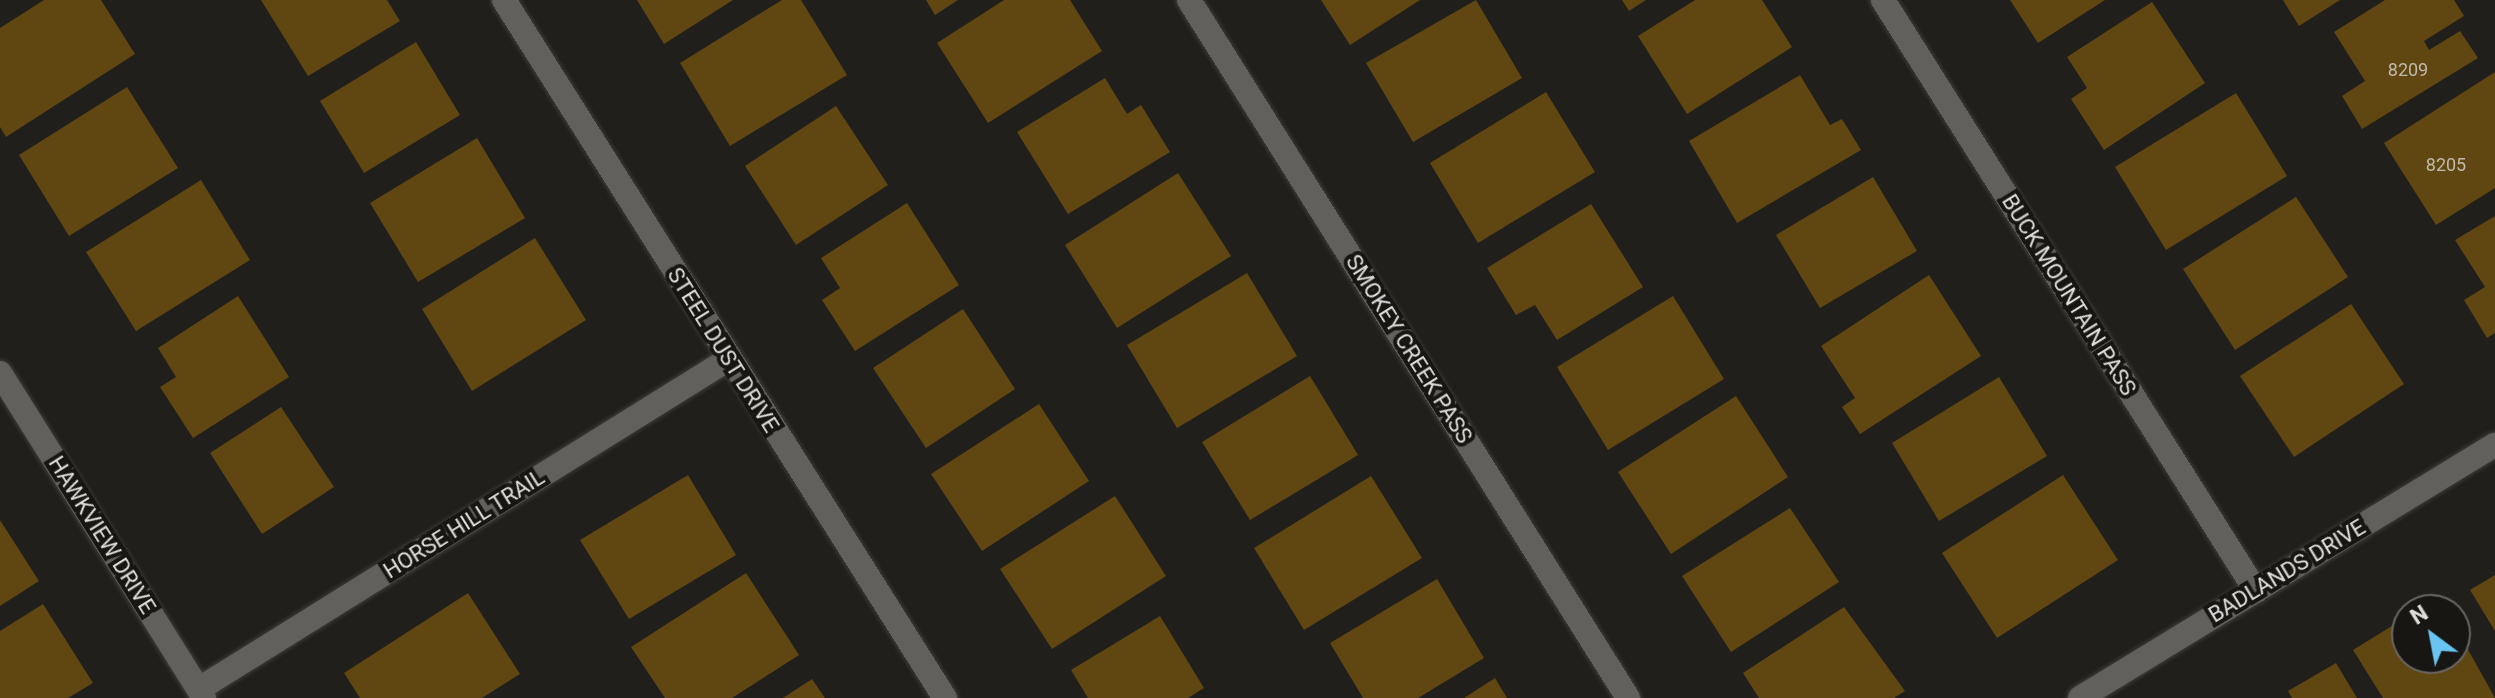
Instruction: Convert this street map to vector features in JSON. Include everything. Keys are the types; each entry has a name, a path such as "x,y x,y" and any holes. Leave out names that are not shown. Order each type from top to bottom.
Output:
{"street":[{"name":"STEEL DUST DRIVE","path":"504,0 945,698"},
{"name":"SMOKEY CREEK PASS","path":"1189,0 1628,698"},
{"name":"BUCK MOUNTAIN PASS","path":"1883,0 2256,591"},
{"name":"HORSE HILL TRAIL","path":"202,694 729,359"},
{"name":"HAWKVIEW DRIVE","path":"0,373 202,694"},
{"name":"BADLANDS DRIVE","path":"2080,698 2495,445"}],"building":[{"path":"44,0 101,0 135,54 6,137 0,127 0,28"},
{"path":"261,0 387,0 400,21 308,76"},
{"path":"637,0 733,0 664,44"},
{"path":"782,0 801,0 847,75 730,146 680,63"},
{"path":"926,0 958,0 935,15"},
{"path":"1004,0 1070,0 1102,51 988,123 937,43"},
{"path":"1321,0 1420,0 1350,45"},
{"path":"1476,0 1522,78 1413,142 1366,63"},
{"path":"1622,0 1646,0 1629,11"},
{"path":"1695,0 1762,0 1792,47 1687,114 1638,36"},
{"path":"2010,0 2105,0 2038,43"},
{"path":"2283,0 2340,0 2299,26"},
{"path":"2385,0 2454,0 2464,16 2424,41 2429,50 2460,31 2478,58 2362,129 2342,96 2365,81 2334,32"},
{"path":"2152,2 2205,83 2104,150 2071,99 2087,88 2067,57"},
{"path":"416,42 460,115 364,173 320,101"},
{"path":"2495,72 2495,188 2436,225 2384,143"},
{"path":"1800,75 1830,125 1842,119 1861,150 1737,223 1689,141"},
{"path":"1105,78 1127,114 1141,105 1170,152 1068,214 1017,132"},
{"path":"127,87 178,168 69,236 19,155"},
{"path":"1546,92 1595,172 1478,243 1430,163"},
{"path":"2236,93 2287,176 2166,250 2115,167"},
{"path":"836,106 888,185 796,245 745,166"},
{"path":"477,138 525,218 418,282 370,203"},
{"path":"1178,173 1231,256 1117,328 1065,245"},
{"path":"1873,177 1917,251 1820,308 1776,235"},
{"path":"201,180 250,260 136,331 86,252"},
{"path":"2296,197 2348,277 2235,350 2183,269"},
{"path":"907,203 959,285 855,351 822,300 840,288 821,258"},
{"path":"1591,204 1643,287 1557,340 1535,305 1516,315 1487,268"},
{"path":"2495,216 2495,333 2487,338 2464,300 2485,287 2455,240"},
{"path":"535,238 586,320 472,391 422,309"},
{"path":"1247,273 1297,356 1177,428 1127,345"},
{"path":"1929,275 1981,356 1860,434 1842,407 1855,398 1821,346"},
{"path":"238,296 289,377 193,438 160,387 176,377 158,348"},
{"path":"1673,296 1724,379 1608,450 1557,367"},
{"path":"2351,304 2404,384 2294,457 2240,376"},
{"path":"963,309 1015,389 926,448 873,368"},
{"path":"1310,376 1358,455 1250,520 1202,442"},
{"path":"1999,377 2047,456 1939,521 1892,443"},
{"path":"1736,396 1788,477 1671,554 1618,472"},
{"path":"1039,404 1089,481 982,551 931,474"},
{"path":"281,407 334,487 262,534 210,453"},
{"path":"688,475 736,555 629,619 580,540"},
{"path":"2063,475 2118,560 1997,638 1942,553"},
{"path":"1371,476 1422,558 1304,630 1254,548"},
{"path":"1115,496 1166,576 1052,649 1000,569"},
{"path":"1790,508 1839,582 1731,652 1682,576"},
{"path":"0,520 39,581 0,606"},
{"path":"746,573 799,655 732,698 665,698 631,647"},
{"path":"2495,575 2495,631 2470,590"},
{"path":"1437,579 1484,658 1418,698 1363,698 1330,643"},
{"path":"468,593 520,674 482,698 360,698 344,673"},
{"path":"43,604 93,683 68,698 0,698 0,631"},
{"path":"1844,607 1905,691 1894,698 1759,698 1743,673"},
{"path":"1160,616 1204,688 1188,698 1088,698 1071,670"},
{"path":"2391,627 2391,674 2471,674 2471,655 2495,698 2383,698 2353,650"},
{"path":"2336,663 2357,698 2292,698 2288,691"},
{"path":"1495,678 1507,698 1464,698"},
{"path":"812,679 825,698 783,698"}]}
